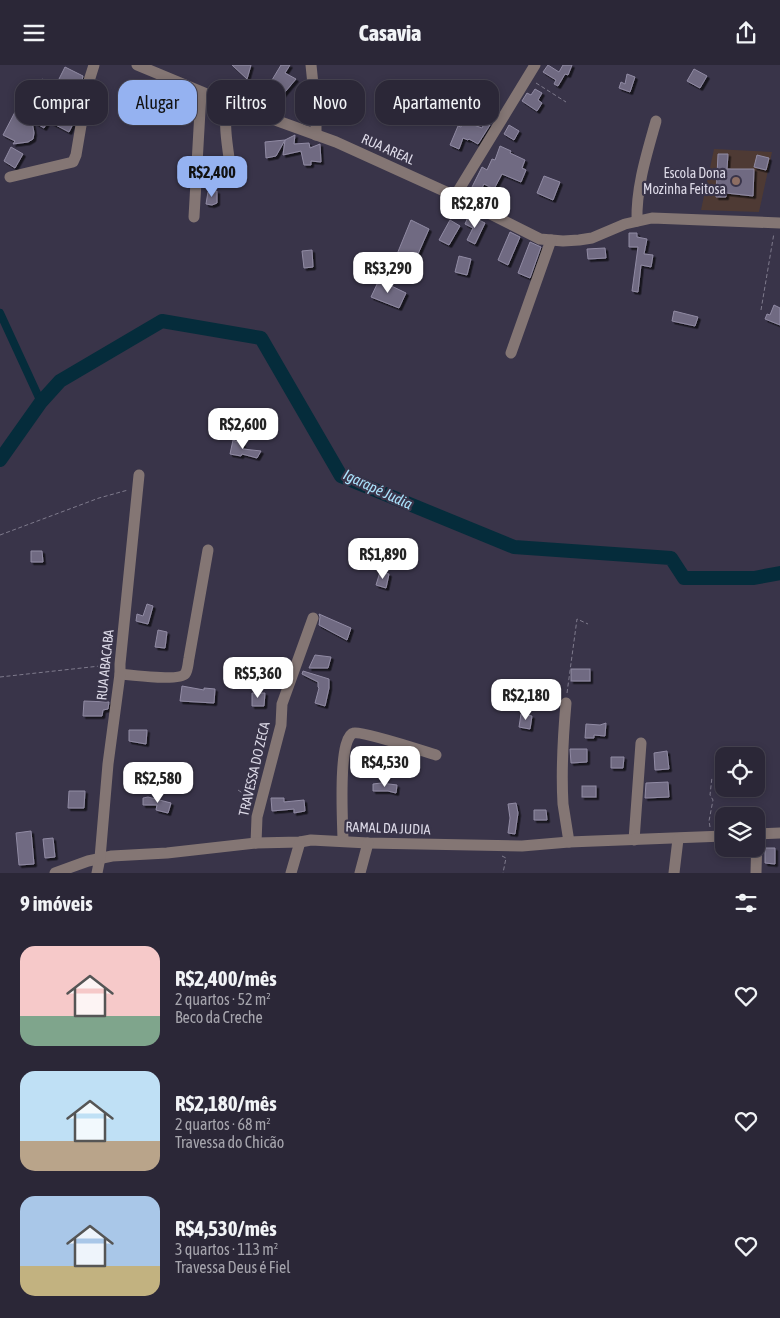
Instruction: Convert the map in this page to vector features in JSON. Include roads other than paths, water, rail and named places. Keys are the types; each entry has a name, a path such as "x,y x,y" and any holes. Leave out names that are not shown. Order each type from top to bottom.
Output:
{"street":[{"path":"10,177 72,162 76,155 88,84 94,65"},
{"name":"RUA AREAL","path":"137,65 207,95"},
{"path":"311,65 316,135"},
{"path":"455,196 534,65"},
{"path":"194,217 201,93"},
{"path":"638,221 637,203 640,184 656,121"},
{"name":"RUA AREAL","path":"285,124 336,142 455,196 540,239 564,241 592,237 638,221 662,217 778,223"},
{"path":"226,125 231,172"},
{"path":"511,353 551,240"},
{"name":"RUA ABACABA","path":"97,873 140,475"},
{"path":"120,669 161,677 182,676 184,674 189,658 208,550"},
{"name":"TRAVESSA DO ZECA","path":"256,843 256,817 281,725 282,704 313,618"},
{"path":"566,703 563,783 569,842"},
{"path":"343,841 344,751 347,739 352,733 367,735 436,755"},
{"path":"634,840 641,743"},
{"path":"765,834 780,833"},
{"name":"RAMAL DA JUDIA","path":"55,873 100,858 256,843 312,840 522,846 569,842 715,837"},
{"path":"674,873 678,839"},
{"path":"291,873 300,842"},
{"path":"360,873 368,843"},
{"path":"756,857 756,873"}],"waterway":[{"path":"0,313 41,402"},
{"name":"Igarapé Judia","path":"0,460 41,402 60,381 162,321 261,338 341,476 514,547 671,558 684,578 754,578 780,573"}],"place":[{"name":"Escola Dona Mozinha Feitosa","path":"736,181"}]}
